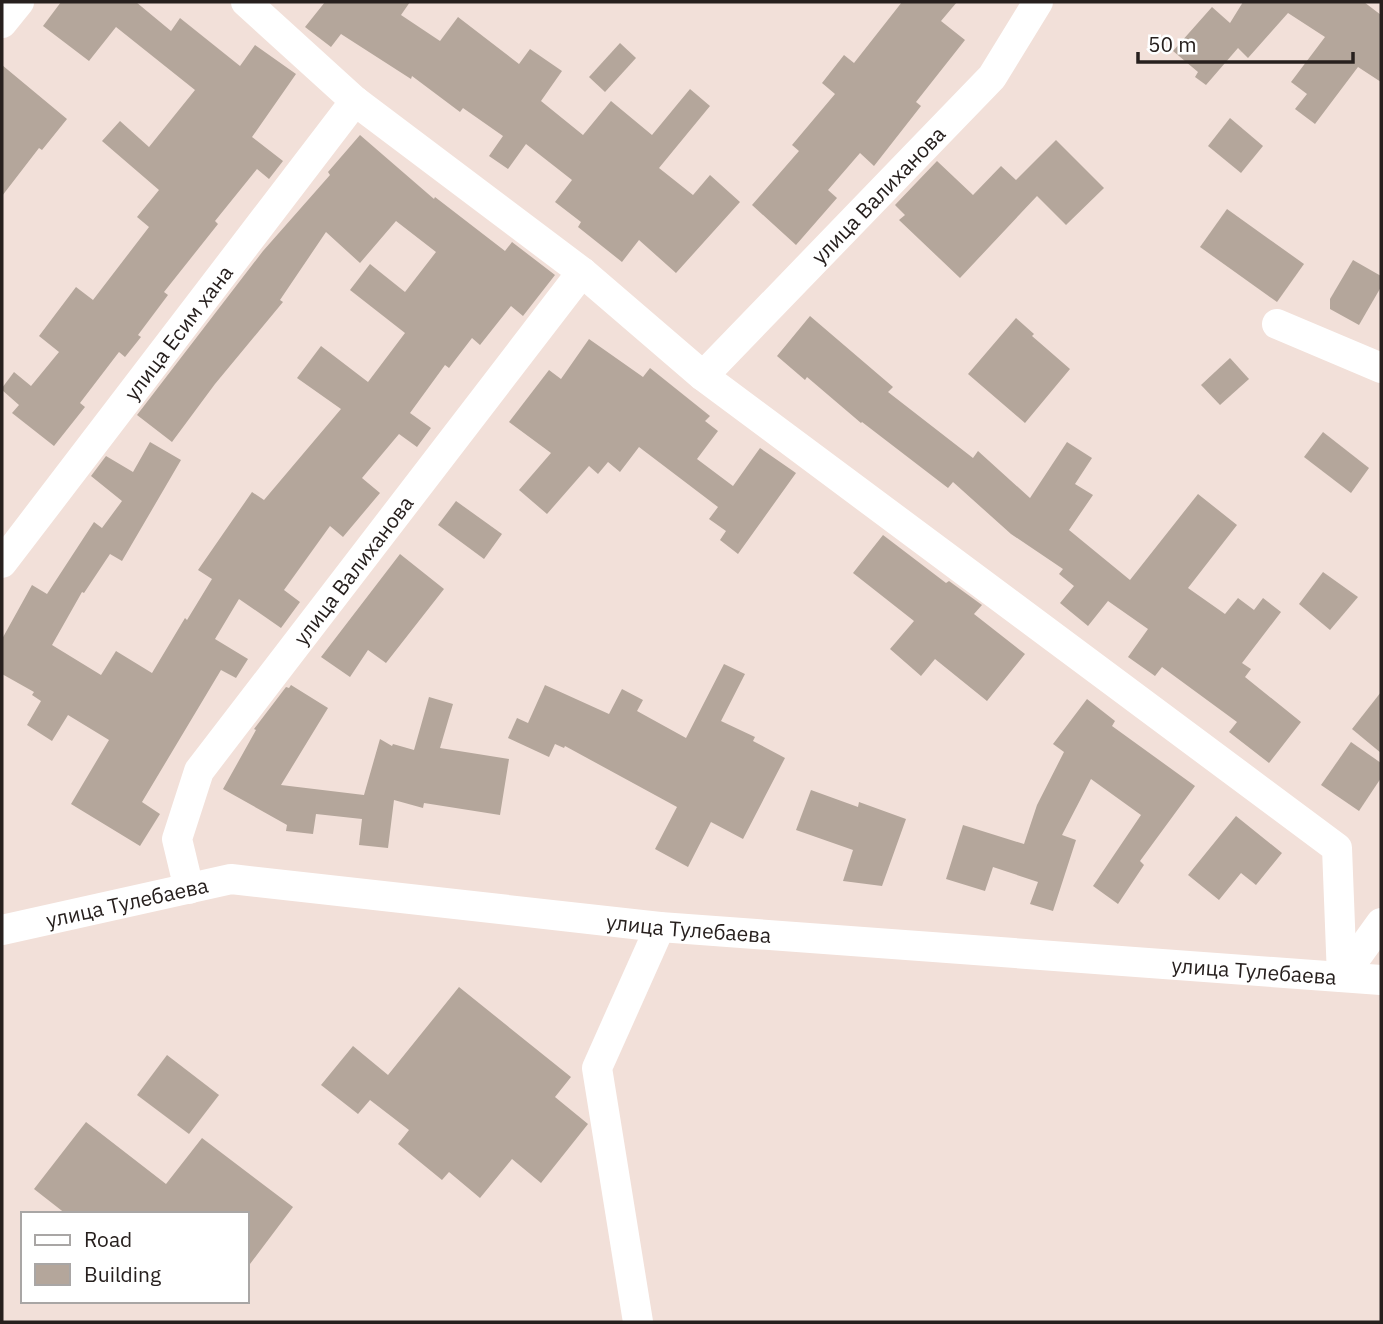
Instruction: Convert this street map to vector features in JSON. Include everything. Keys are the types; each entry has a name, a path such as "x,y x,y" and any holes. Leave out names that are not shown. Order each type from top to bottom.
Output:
{"street":[{"path":"2,23 19,2"},
{"path":"246,2 355,101 583,272 703,376 1337,848 1342,977"},
{"name":"улица Валиханова","path":"703,376 992,77 1038,2"},
{"name":"улица Есим хана","path":"2,563 355,101"},
{"name":"улица Валиханова","path":"190,889 177,839 200,771 583,272"},
{"path":"1277,324 1381,368"},
{"name":"улица Тулебаева","path":"2,930 231,879 660,927 1381,980"},
{"path":"1342,977 1381,923"},
{"path":"638,1322 597,1068 660,927"}],"building":[{"path":"61,2 136,2 171,31 180,18 240,66 255,45 296,74 252,137 283,161 269,179 257,169 215,221 218,224 164,292 168,295 138,335 141,337 125,357 119,352 80,403 85,407 54,446 12,413 19,405 2,388 14,372 31,386 59,352 39,336 76,287 93,300 149,227 137,217 159,190 102,141 120,121 149,147 195,90 116,27 89,61 43,26"},
{"path":"325,2 410,2 401,15 440,41 458,17 519,64 530,49 562,71 541,101 583,135 611,101 652,135 690,89 710,106 659,168 693,195 710,175 740,202 676,273 639,240 622,262 578,227 581,222 555,202 572,180 526,144 508,169 489,156 503,136 463,108 460,112 412,76 411,79 341,34 331,47 305,27"},
{"path":"902,2 957,2 941,21 965,40 916,102 921,106 874,166 860,153 828,190 837,198 796,245 752,205 799,151 792,145 835,94 822,83 844,55 854,63"},
{"path":"1243,2 1364,2 1381,15 1381,82 1358,67 1315,124 1295,109 1307,94 1291,82 1325,37 1288,13 1248,58 1238,48 1206,85 1195,77 1198,72 1173,51 1212,7 1230,23"},
{"path":"620,43 636,58 605,92 589,77"},
{"path":"2,65 67,119 42,150 39,148 2,196"},
{"path":"1230,118 1263,146 1241,173 1208,146"},
{"path":"360,135 434,199 435,197 505,251 512,242 555,275 523,316 511,306 480,345 472,338 449,368 445,365 410,413 431,428 417,447 399,434 362,478 380,493 343,537 330,526 284,590 300,602 281,628 239,599 215,639 248,659 236,678 221,670 142,802 160,814 140,846 71,804 109,740 68,715 52,741 27,725 41,701 32,695 34,692 2,674 2,639 32,585 47,594 94,522 102,528 122,501 91,476 106,456 133,472 150,442 181,460 122,561 110,554 84,593 82,592 52,645 101,675 116,651 152,673 212,579 198,570 252,492 264,500 341,409 297,378 321,346 368,382 405,333 350,290 370,264 405,292 436,252 396,221 360,263 326,232 280,300 283,302 215,384 172,442 137,415 263,251 330,175 328,172"},
{"path":"1056,140 1104,188 1066,225 1037,196 960,278 899,220 905,215 895,205 937,161 973,195 1001,166 1016,180"},
{"path":"1227,209 1304,264 1277,302 1200,247"},
{"path":"1353,260 1381,276 1381,287 1359,325 1330,309 1330,299"},
{"path":"810,316 893,387 888,392 973,458 978,451 1030,498 1067,442 1092,458 1075,484 1093,495 1069,530 1130,580 1198,494 1237,525 1188,588 1225,614 1238,598 1254,610 1263,598 1281,612 1242,663 1251,669 1245,677 1301,722 1269,763 1229,732 1237,722 1162,667 1155,676 1128,657 1148,629 1108,601 1088,626 1060,603 1074,586 1059,574 1063,569 1011,534 953,482 948,488 777,356"},
{"path":"1016,318 1034,334 1032,336 1070,369 1025,423 968,374"},
{"path":"589,339 643,377 650,368 710,416 705,421 718,431 697,459 733,486 760,448 796,473 738,554 720,540 726,531 709,519 718,507 639,447 620,472 608,462 598,474 589,466 547,514 519,490 551,453 509,422 549,370 561,379"},
{"path":"1230,358 1249,379 1220,405 1201,385"},
{"path":"1323,432 1369,468 1351,493 1304,457"},
{"path":"456,501 502,534 484,559 438,525"},
{"path":"883,535 946,583 949,581 982,605 974,614 1025,654 987,701 935,659 921,676 890,649 914,621 853,573"},
{"path":"400,554 444,589 386,663 368,650 350,677 321,657"},
{"path":"1323,572 1358,597 1330,630 1299,604"},
{"path":"724,664 745,674 721,721 755,737 753,741 785,758 743,839 711,822 688,867 655,849 677,807 565,746 564,748 555,744 549,757 508,738 517,718 528,723 545,685 609,714 622,689 643,700 637,711 686,738"},
{"path":"291,685 328,708 281,785 364,795 380,739 392,746 393,744 414,750 429,697 453,704 440,748 509,759 500,815 424,803 423,808 394,800 388,848 359,845 362,819 316,814 313,834 286,831 287,825 223,789 256,730 254,729 286,687"},
{"path":"1381,692 1381,753 1352,729"},
{"path":"1087,699 1115,721 1112,726 1195,786 1140,861 1144,865 1118,904 1093,886 1141,815 1091,779 1062,835 1076,840 1053,911 1030,904 1038,882 993,867 985,891 946,879 963,825 1024,844 1037,805 1064,752 1053,744"},
{"path":"1351,742 1381,763 1381,778 1359,811 1321,785"},
{"path":"811,790 858,807 859,802 906,819 882,886 843,881 853,850 796,830"},
{"path":"1236,816 1282,853 1256,885 1241,873 1219,900 1188,875"},
{"path":"459,987 571,1077 555,1097 588,1124 541,1183 512,1159 480,1198 449,1172 442,1180 398,1144 409,1130 370,1100 358,1114 321,1085 353,1046 388,1075"},
{"path":"167,1055 219,1095 189,1134 137,1095"},
{"path":"86,1122 166,1184 202,1138 293,1207 248,1267 248,1212 63,1212 34,1189"}]}
